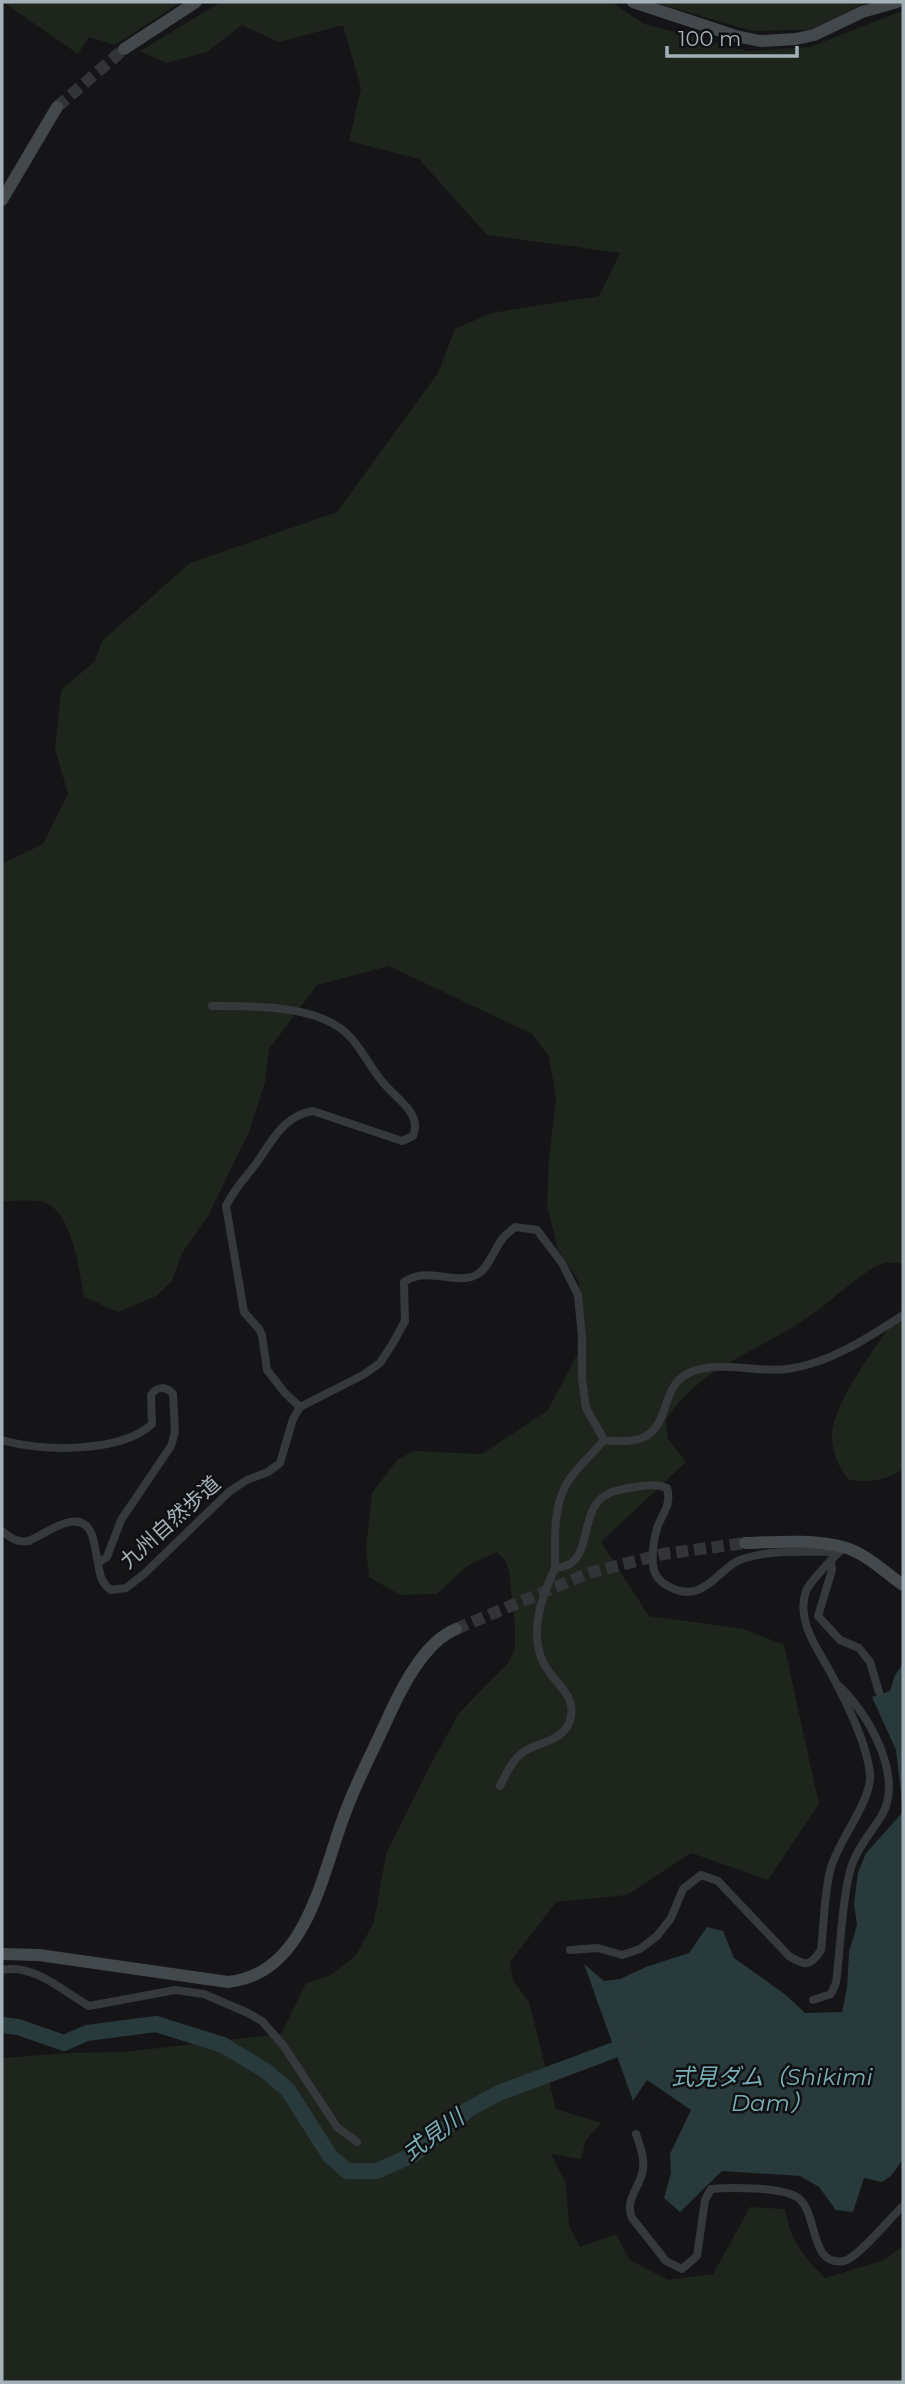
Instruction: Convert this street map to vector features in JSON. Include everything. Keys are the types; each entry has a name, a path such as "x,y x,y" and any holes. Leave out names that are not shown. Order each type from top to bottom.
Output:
{"street":[{"path":"124,48 196,2"},
{"path":"633,2 736,36 760,41 814,35 862,12 897,2"},
{"path":"2,200 57,107"},
{"path":"212,1006 291,1010 315,1016 337,1026 352,1038 383,1084 407,1107 416,1120 413,1136 402,1141 313,1111 302,1113 286,1124 270,1142 226,1206 244,1312 262,1335 267,1370 285,1393 300,1407 363,1375 380,1363 405,1321 404,1282 413,1276 428,1274 468,1278 479,1273 504,1237 515,1227 526,1228 537,1230 544,1239 562,1263 578,1295 586,1408 604,1440"},
{"path":"604,1440 626,1441 646,1437 663,1415 673,1384 686,1374 702,1368 786,1369 820,1361 903,1315"},
{"name":"九州自然歩道","path":"2,1440 37,1447 111,1443 139,1434 152,1424 151,1395 154,1392 168,1388 173,1394 175,1427 171,1446 121,1520 107,1557 98,1563 101,1580 111,1590 126,1587 144,1574 230,1491 247,1480 268,1472 279,1463 293,1419 300,1407"},
{"path":"500,1786 514,1761 523,1752 554,1739 569,1724 572,1707 568,1692 553,1679 542,1660 537,1639 538,1614 545,1589 555,1568 559,1503 569,1479 604,1440"},
{"path":"555,1568 568,1567 575,1561 588,1521 601,1498 639,1486 659,1485 667,1488 670,1497 657,1530 653,1568 658,1579 675,1590 702,1588 714,1582 740,1559 783,1552 841,1549"},
{"path":"2,1531 15,1541 22,1542 70,1521 80,1522 87,1526 91,1534 98,1563"},
{"path":"745,1543 800,1542 841,1549 877,1564 903,1584"},
{"path":"570,1950 598,1948 622,1955 640,1949 657,1936 671,1917 683,1889 701,1875 718,1881 789,1956 800,1963 810,1963 815,1959 821,1950 830,1871 837,1851 867,1794 870,1774 863,1744 836,1684 808,1632 805,1615 806,1590 841,1549"},
{"path":"831,1560 832,1570 818,1616 840,1640 859,1648 870,1662 878,1692"},
{"path":"2,1954 39,1955 228,1982 249,1979 270,1965 294,1940 311,1913 349,1801 405,1684 430,1650 456,1629"},
{"path":"813,2000 831,1994 836,1983 850,1871 870,1831 883,1813 890,1787 883,1753 864,1718 847,1694 836,1684"},
{"path":"2,1970 27,1969 89,2006 175,1990 204,1994 248,2013 262,2021 283,2045 337,2127 356,2141"},
{"path":"636,2134 643,2154 643,2172 630,2199 629,2210 632,2218 666,2261 682,2269 697,2256 705,2200 711,2189 739,2186 796,2196 810,2217 818,2248 830,2259 843,2261 859,2252 903,2206"}],"shaded area":[{"path":"3,2 181,2 115,45 89,37 78,54"},
{"path":"221,2 612,2 644,24 748,51 810,47 899,12 903,13 903,1264 887,1263 873,1268 809,1317 726,1364 693,1388 666,1420 668,1439 686,1462 601,1542 649,1616 744,1629 784,1645 819,1804 768,1880 691,1853 627,1895 556,1902 510,1962 513,1980 529,2002 556,2109 601,2123 586,2140 581,2159 551,2154 566,2183 569,2225 580,2247 616,2234 630,2260 668,2280 713,2274 750,2207 785,2209 799,2248 825,2278 884,2260 903,2246 903,2382 2,2382 2,2058 124,2052 281,2034 306,1983 331,1975 356,1955 374,1922 386,1854 431,1764 459,1713 508,1663 515,1649 509,1572 506,1561 497,1552 467,1566 437,1594 400,1595 369,1577 366,1548 372,1493 397,1460 414,1451 482,1454 548,1410 577,1355 579,1282 558,1249 547,1205 556,1099 549,1056 532,1034 389,966 317,985 269,1049 265,1082 249,1132 208,1216 182,1253 172,1281 156,1296 118,1312 84,1297 69,1231 55,1209 42,1202 2,1201 2,864 43,844 68,794 55,749 61,690 95,661 102,641 190,563 337,512 438,373 455,329 491,313 599,296 620,253 487,235 419,159 349,141 361,88 343,25 279,42 242,25 207,52 166,63 140,51"},
{"path":"653,2 867,2 809,30 752,31"},
{"path":"903,1309 903,1469 878,1480 849,1480 835,1454 832,1442 834,1422 849,1388"}],"water":[{"path":"903,1664 903,1809 896,1750 872,1697 890,1691 895,1675"},
{"name":"式見ダム（Shikimi Dam）","path":"903,1812 903,2159 891,2176 882,2182 864,2178 853,2212 836,2210 819,2187 800,2176 722,2171 680,2212 664,2198 671,2173 670,2154 691,2110 647,2080 633,2101 584,1964 604,1981 620,1979 689,1953 707,1927 723,1931 734,1958 786,1995 805,2013 842,2012 847,1988 849,1952 857,1925 854,1903 858,1873 866,1853"}],"waterway":[{"name":"式見川","path":"2,2025 18,2027 64,2043 87,2033 156,2024 223,2045 266,2071 288,2090 330,2156 347,2171 377,2171 413,2155 469,2109 499,2093 634,2045"}],"tunnel":[{"path":"57,107 124,49"},
{"path":"456,1629 589,1573 663,1554 745,1543"}]}
